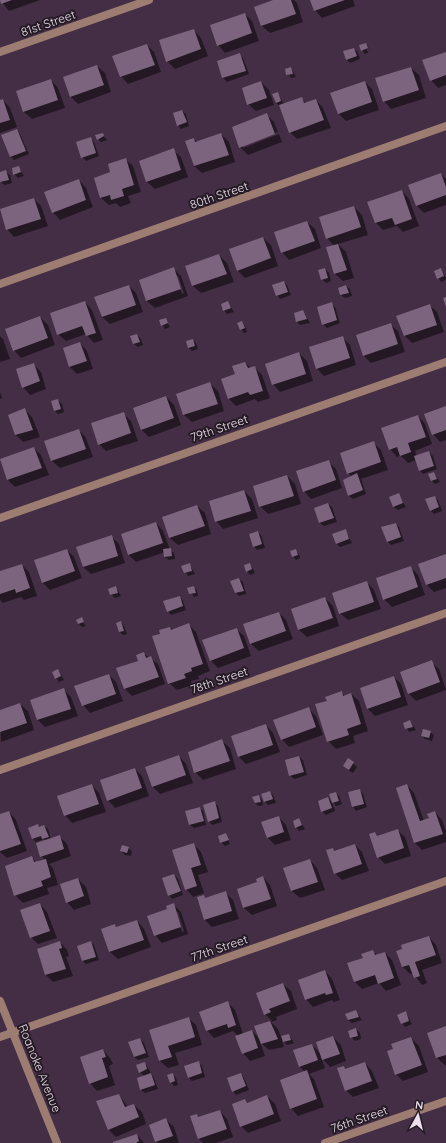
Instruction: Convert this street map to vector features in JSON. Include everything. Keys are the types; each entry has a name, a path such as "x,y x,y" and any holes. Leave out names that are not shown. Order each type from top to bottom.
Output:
{"street":[{"name":"81st Street","path":"0,52 148,0"},
{"name":"80th Street","path":"0,284 446,126"},
{"name":"79th Street","path":"0,518 446,362"},
{"name":"78th Street","path":"0,770 446,613"},
{"name":"77th Street","path":"0,1038 446,881"},
{"name":"Roanoke Avenue","path":"0,1001 57,1143"},
{"name":"76th Street","path":"325,1143 446,1101"}],"building":[{"path":"0,0 12,0 1,4"},
{"path":"273,0 291,0 296,14 261,26 254,7"},
{"path":"310,0 345,0 314,11"},
{"path":"245,13 252,33 217,46 210,25"},
{"path":"194,29 201,49 166,62 159,40"},
{"path":"366,43 368,48 361,51 359,45"},
{"path":"147,44 155,65 120,77 112,56"},
{"path":"354,48 357,56 346,60 343,51"},
{"path":"446,52 446,75 430,81 422,60"},
{"path":"240,53 246,71 222,78 217,61"},
{"path":"97,65 104,85 70,97 63,77"},
{"path":"291,67 293,74 286,75 285,69"},
{"path":"411,67 419,90 383,102 375,78"},
{"path":"51,79 58,100 23,112 16,91"},
{"path":"261,81 267,98 247,105 242,88"},
{"path":"365,81 372,102 338,114 330,93"},
{"path":"278,92 281,101 276,103 272,94"},
{"path":"302,97 304,103 316,99 324,120 289,133 279,105"},
{"path":"3,99 10,120 0,123 0,100"},
{"path":"182,110 187,122 177,126 173,113"},
{"path":"267,113 275,134 239,148 232,127"},
{"path":"17,129 26,151 10,157 1,135"},
{"path":"103,133 104,136 97,140 95,135"},
{"path":"221,133 229,155 194,166 185,141 194,138 195,142"},
{"path":"91,137 96,153 81,158 76,142"},
{"path":"174,148 181,170 146,182 139,161"},
{"path":"126,158 134,185 122,189 124,196 111,200 110,195 100,198 94,178 110,172 108,164"},
{"path":"19,166 21,172 13,175 12,168"},
{"path":"6,170 9,180 0,182 0,172"},
{"path":"441,173 446,187 446,195 416,206 408,185"},
{"path":"79,179 86,200 52,213 44,192"},
{"path":"402,190 412,219 395,225 392,218 375,223 367,202"},
{"path":"34,198 41,219 6,230 0,209"},
{"path":"354,206 361,227 326,239 319,217"},
{"path":"307,221 315,241 281,253 274,232"},
{"path":"263,237 271,258 237,271 229,249"},
{"path":"338,244 347,270 334,274 326,247"},
{"path":"219,254 227,274 192,286 185,266"},
{"path":"174,267 181,289 146,301 139,280"},
{"path":"325,268 328,278 321,280 318,270"},
{"path":"441,268 444,276 437,279 434,271"},
{"path":"284,281 288,292 276,296 272,285"},
{"path":"129,285 136,305 102,317 94,297"},
{"path":"346,285 349,293 340,295 338,288"},
{"path":"446,297 446,307 443,298"},
{"path":"85,301 96,333 86,336 82,326 57,335 50,313"},
{"path":"228,301 231,308 223,311 221,304"},
{"path":"332,302 337,320 322,325 317,307"},
{"path":"430,304 437,325 404,336 396,316"},
{"path":"303,310 307,319 296,322 294,313"},
{"path":"40,316 48,338 13,351 5,329"},
{"path":"166,318 168,323 161,326 159,320"},
{"path":"242,321 245,328 240,330 237,323"},
{"path":"391,323 398,344 363,356 356,335"},
{"path":"137,334 140,342 133,344 130,336"},
{"path":"343,336 350,358 316,369 309,347"},
{"path":"193,339 195,346 188,348 186,341"},
{"path":"80,342 87,361 69,367 63,348"},
{"path":"299,352 306,374 272,385 265,364"},
{"path":"245,362 248,368 255,366 263,391 250,395 248,392 228,399 221,379 235,374 232,366"},
{"path":"34,363 40,381 22,388 16,369"},
{"path":"210,382 218,404 183,415 176,394"},
{"path":"166,396 174,418 141,430 133,408"},
{"path":"58,399 61,409 54,411 51,401"},
{"path":"446,406 446,430 432,435 424,414"},
{"path":"25,408 33,430 15,435 8,415"},
{"path":"124,412 131,433 98,445 91,423"},
{"path":"418,415 426,437 408,443 411,452 400,456 397,447 389,450 381,428"},
{"path":"79,429 86,449 51,461 44,441"},
{"path":"374,441 381,462 347,474 340,453"},
{"path":"34,447 42,468 7,480 0,459"},
{"path":"429,451 434,466 419,471 414,456"},
{"path":"329,460 336,480 303,492 296,471"},
{"path":"434,472 437,479 431,481 428,474"},
{"path":"357,473 363,490 348,496 343,480"},
{"path":"287,475 294,496 259,507 253,486"},
{"path":"244,490 251,511 215,522 209,501"},
{"path":"399,493 403,503 393,507 389,497"},
{"path":"435,496 439,507 430,511 425,499"},
{"path":"328,503 334,518 319,523 314,508"},
{"path":"197,505 205,526 169,538 162,517"},
{"path":"156,522 163,543 128,555 121,534"},
{"path":"396,523 401,537 387,542 381,527"},
{"path":"346,529 349,539 336,544 332,534"},
{"path":"258,531 262,544 253,547 249,534"},
{"path":"112,535 118,556 83,567 76,547"},
{"path":"171,548 172,556 164,557 163,549"},
{"path":"67,549 75,571 42,583 34,560"},
{"path":"296,549 298,555 292,557 290,551"},
{"path":"446,554 446,578 426,585 418,564"},
{"path":"190,563 192,571 184,573 181,566"},
{"path":"250,563 252,569 246,572 244,565"},
{"path":"22,564 30,588 16,593 15,589 0,594 0,571"},
{"path":"411,566 418,587 383,600 376,578"},
{"path":"239,578 244,591 235,593 230,581"},
{"path":"367,581 374,602 339,614 332,593"},
{"path":"116,586 118,593 110,595 108,589"},
{"path":"194,586 196,593 189,594 187,588"},
{"path":"180,596 183,606 167,612 163,601"},
{"path":"325,597 333,618 298,630 291,609"},
{"path":"279,612 286,631 250,644 243,624"},
{"path":"82,617 84,622 78,624 76,620"},
{"path":"121,621 124,631 119,632 116,623"},
{"path":"189,623 203,664 191,668 192,671 184,674 186,678 168,684 152,636 160,634 159,630 170,627 171,630"},
{"path":"237,628 244,648 210,661 202,640"},
{"path":"144,652 146,658 151,656 159,677 124,689 116,668 138,661 136,655"},
{"path":"432,660 440,682 408,694 400,672"},
{"path":"58,669 61,676 55,679 52,672"},
{"path":"109,674 116,694 82,706 74,686"},
{"path":"394,676 401,697 367,709 360,688"},
{"path":"64,688 71,709 37,720 30,700"},
{"path":"342,691 343,696 351,693 361,724 347,729 349,735 327,742 315,704 327,701 325,697"},
{"path":"20,703 27,723 0,732 0,710"},
{"path":"309,707 316,727 281,740 273,720"},
{"path":"410,720 413,727 405,729 403,723"},
{"path":"266,724 273,745 238,757 231,736"},
{"path":"423,729 431,731 429,738 421,736"},
{"path":"222,739 230,761 194,773 188,752"},
{"path":"179,755 186,775 152,787 145,767"},
{"path":"299,756 304,772 289,776 285,760"},
{"path":"348,758 354,762 349,770 343,766"},
{"path":"135,768 142,788 107,801 100,780"},
{"path":"92,784 99,804 64,816 57,796"},
{"path":"407,784 420,821 429,818 427,814 435,811 443,834 414,843 396,788"},
{"path":"360,789 364,804 352,807 348,792"},
{"path":"270,791 273,799 264,802 261,794"},
{"path":"336,792 339,801 332,803 329,794"},
{"path":"259,795 261,802 255,803 252,797"},
{"path":"328,797 332,808 321,812 318,801"},
{"path":"215,801 219,818 208,822 203,805"},
{"path":"200,807 204,821 189,825 185,811"},
{"path":"9,811 21,844 0,851 0,814"},
{"path":"279,816 284,832 267,838 261,822"},
{"path":"299,818 302,825 295,828 293,821"},
{"path":"38,824 39,827 44,825 49,837 42,839 41,836 32,839 28,828"},
{"path":"398,829 404,848 377,858 369,834 375,832 377,836"},
{"path":"226,833 229,840 220,843 218,836"},
{"path":"60,835 64,849 40,857 36,843"},
{"path":"194,843 201,865 191,868 197,886 185,890 172,850"},
{"path":"355,844 362,864 334,874 326,850 333,848 334,851"},
{"path":"122,845 129,847 127,853 120,851"},
{"path":"32,856 34,862 46,859 51,877 41,881 43,886 14,896 5,866"},
{"path":"310,859 318,882 291,891 283,868"},
{"path":"174,874 181,891 168,896 162,878"},
{"path":"263,876 271,899 243,908 237,889 257,882 256,879"},
{"path":"78,878 84,896 66,903 60,884"},
{"path":"226,891 232,911 204,920 197,897 204,895 205,898"},
{"path":"40,903 50,931 30,938 20,910"},
{"path":"174,903 181,927 154,936 147,916 167,909 166,906"},
{"path":"137,920 144,940 109,952 101,929 115,924 116,927"},
{"path":"429,936 436,955 415,962 420,976 414,978 409,965 402,967 396,951 402,949 401,945"},
{"path":"60,941 62,948 59,949 66,969 45,975 37,949"},
{"path":"91,941 96,957 82,961 77,946"},
{"path":"373,950 375,955 385,952 394,978 378,984 375,975 354,982 347,963 363,958 361,954"},
{"path":"325,970 333,993 326,995 325,993 305,1000 298,980"},
{"path":"283,983 290,1001 269,1009 271,1012 264,1015 256,993"},
{"path":"228,1001 236,1025 228,1028 227,1024 206,1031 199,1012"},
{"path":"356,1010 359,1017 348,1020 345,1014"},
{"path":"406,1011 409,1021 401,1024 397,1015"},
{"path":"189,1017 195,1037 168,1046 172,1057 159,1061 149,1030"},
{"path":"270,1021 278,1039 261,1044 254,1026"},
{"path":"446,1026 446,1055 436,1058 427,1033"},
{"path":"356,1028 358,1036 350,1038 348,1031"},
{"path":"252,1030 258,1048 242,1054 235,1036"},
{"path":"289,1034 291,1040 283,1042 281,1036"},
{"path":"333,1036 340,1054 322,1060 316,1042"},
{"path":"411,1037 422,1065 395,1075 387,1051 393,1049 391,1044"},
{"path":"140,1038 146,1053 134,1057 128,1042"},
{"path":"312,1044 318,1060 299,1067 293,1050"},
{"path":"103,1049 106,1057 102,1058 108,1077 89,1084 80,1057"},
{"path":"199,1061 202,1073 188,1078 184,1066"},
{"path":"145,1062 147,1069 139,1073 136,1065"},
{"path":"365,1062 372,1081 345,1091 337,1068 344,1066 345,1069"},
{"path":"307,1070 317,1099 290,1109 280,1080"},
{"path":"151,1073 155,1085 140,1090 137,1078"},
{"path":"173,1073 175,1081 170,1083 167,1075"},
{"path":"241,1073 246,1086 232,1092 227,1078"},
{"path":"119,1094 125,1107 134,1104 139,1117 108,1130 96,1101"},
{"path":"267,1095 274,1114 240,1127 232,1104 245,1099 247,1103"},
{"path":"220,1110 227,1129 198,1139 190,1116 197,1114 198,1117"},
{"path":"166,1118 173,1136 155,1142 149,1125"},
{"path":"137,1134 139,1141 136,1143 113,1143 113,1142"}]}
